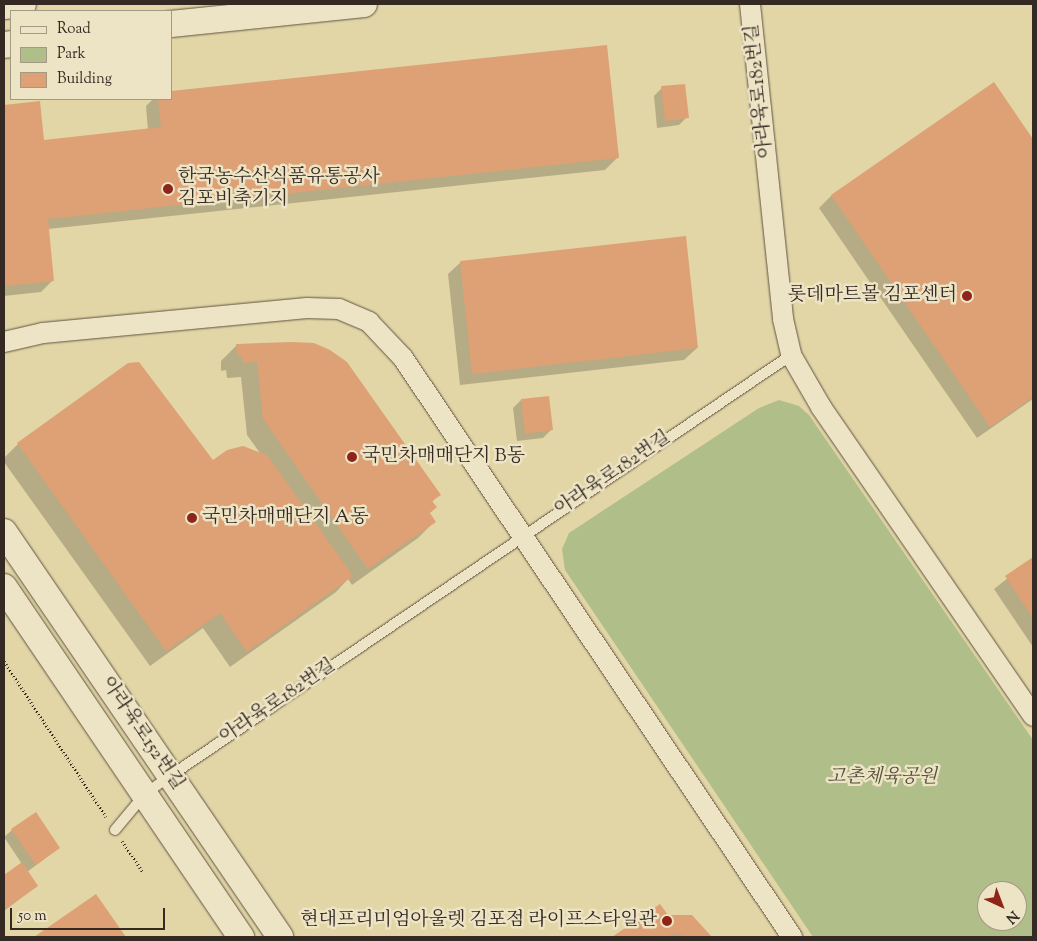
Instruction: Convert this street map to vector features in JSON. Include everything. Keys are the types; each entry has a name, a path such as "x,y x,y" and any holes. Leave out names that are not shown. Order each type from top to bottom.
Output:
{"street":[{"path":"4,6 23,4"},
{"path":"172,10 229,4"},
{"path":"172,24 364,4"},
{"name":"아라육로182번길","path":"750,4 783,319 791,355"},
{"path":"4,342 43,333 307,308 339,308 369,322 393,344 520,536 792,937"},
{"path":"791,355 816,400 1033,716"},
{"name":"아라육로152번길","path":"4,532 280,937"},
{"name":"아라육로152번길","path":"4,587 242,937"}],"lane":[{"name":"아라육로182번길","path":"115,830 145,794 170,776 520,536 791,355"}],"path":[{"path":"4,661 101,809"},
{"path":"133,856 143,872"}],"green space":[{"name":"고촌체육공원","path":"779,400 799,406 809,415 1033,740 1033,937 813,937 565,570 562,549 569,533 759,408"}],"building":[{"name":"한국농수산식품유통공사 김포비축기지","path":"607,45 619,158 48,219 54,281 4,286 4,105 40,101 44,140 161,127 158,100 172,100 172,91"},
{"name":"롯데마트몰 김포센터","path":"994,82 1033,139 1033,397 990,427 831,195"},
{"path":"685,84 689,118 665,121 661,86"},
{"path":"686,236 698,348 472,374 460,261"},
{"name":"국민차매매단지 B동","path":"314,343 330,350 347,362 441,495 432,501 437,507 430,513 436,522 368,569 263,419 257,362 243,363 242,355 237,355 236,344"},
{"name":"국민차매매단지 A동","path":"139,362 213,460 227,450 243,446 267,455 353,576 247,652 220,613 166,651 17,443 128,363"},
{"path":"549,396 553,430 525,434 521,399"},
{"path":"1033,557 1033,618 1005,576"},
{"path":"36,812 60,848 36,865 11,829"},
{"path":"22,862 38,886 4,910 4,875"},
{"path":"96,894 126,937 34,937"},
{"name":"현대프리미엄아울렛 김포점 라이프스타일관","path":"660,904 668,915 692,915 712,937 687,937 676,933 666,937 612,937"}],"place":[{"name":"한국농수산식품유통공사 김포비축기지","path":"168,189"},
{"name":"롯데마트몰 김포센터","path":"967,296"},
{"name":"국민차매매단지 B동","path":"352,457"},
{"name":"국민차매매단지 A동","path":"192,518"},
{"name":"현대프리미엄아울렛 김포점 라이프스타일관","path":"667,921"}]}
